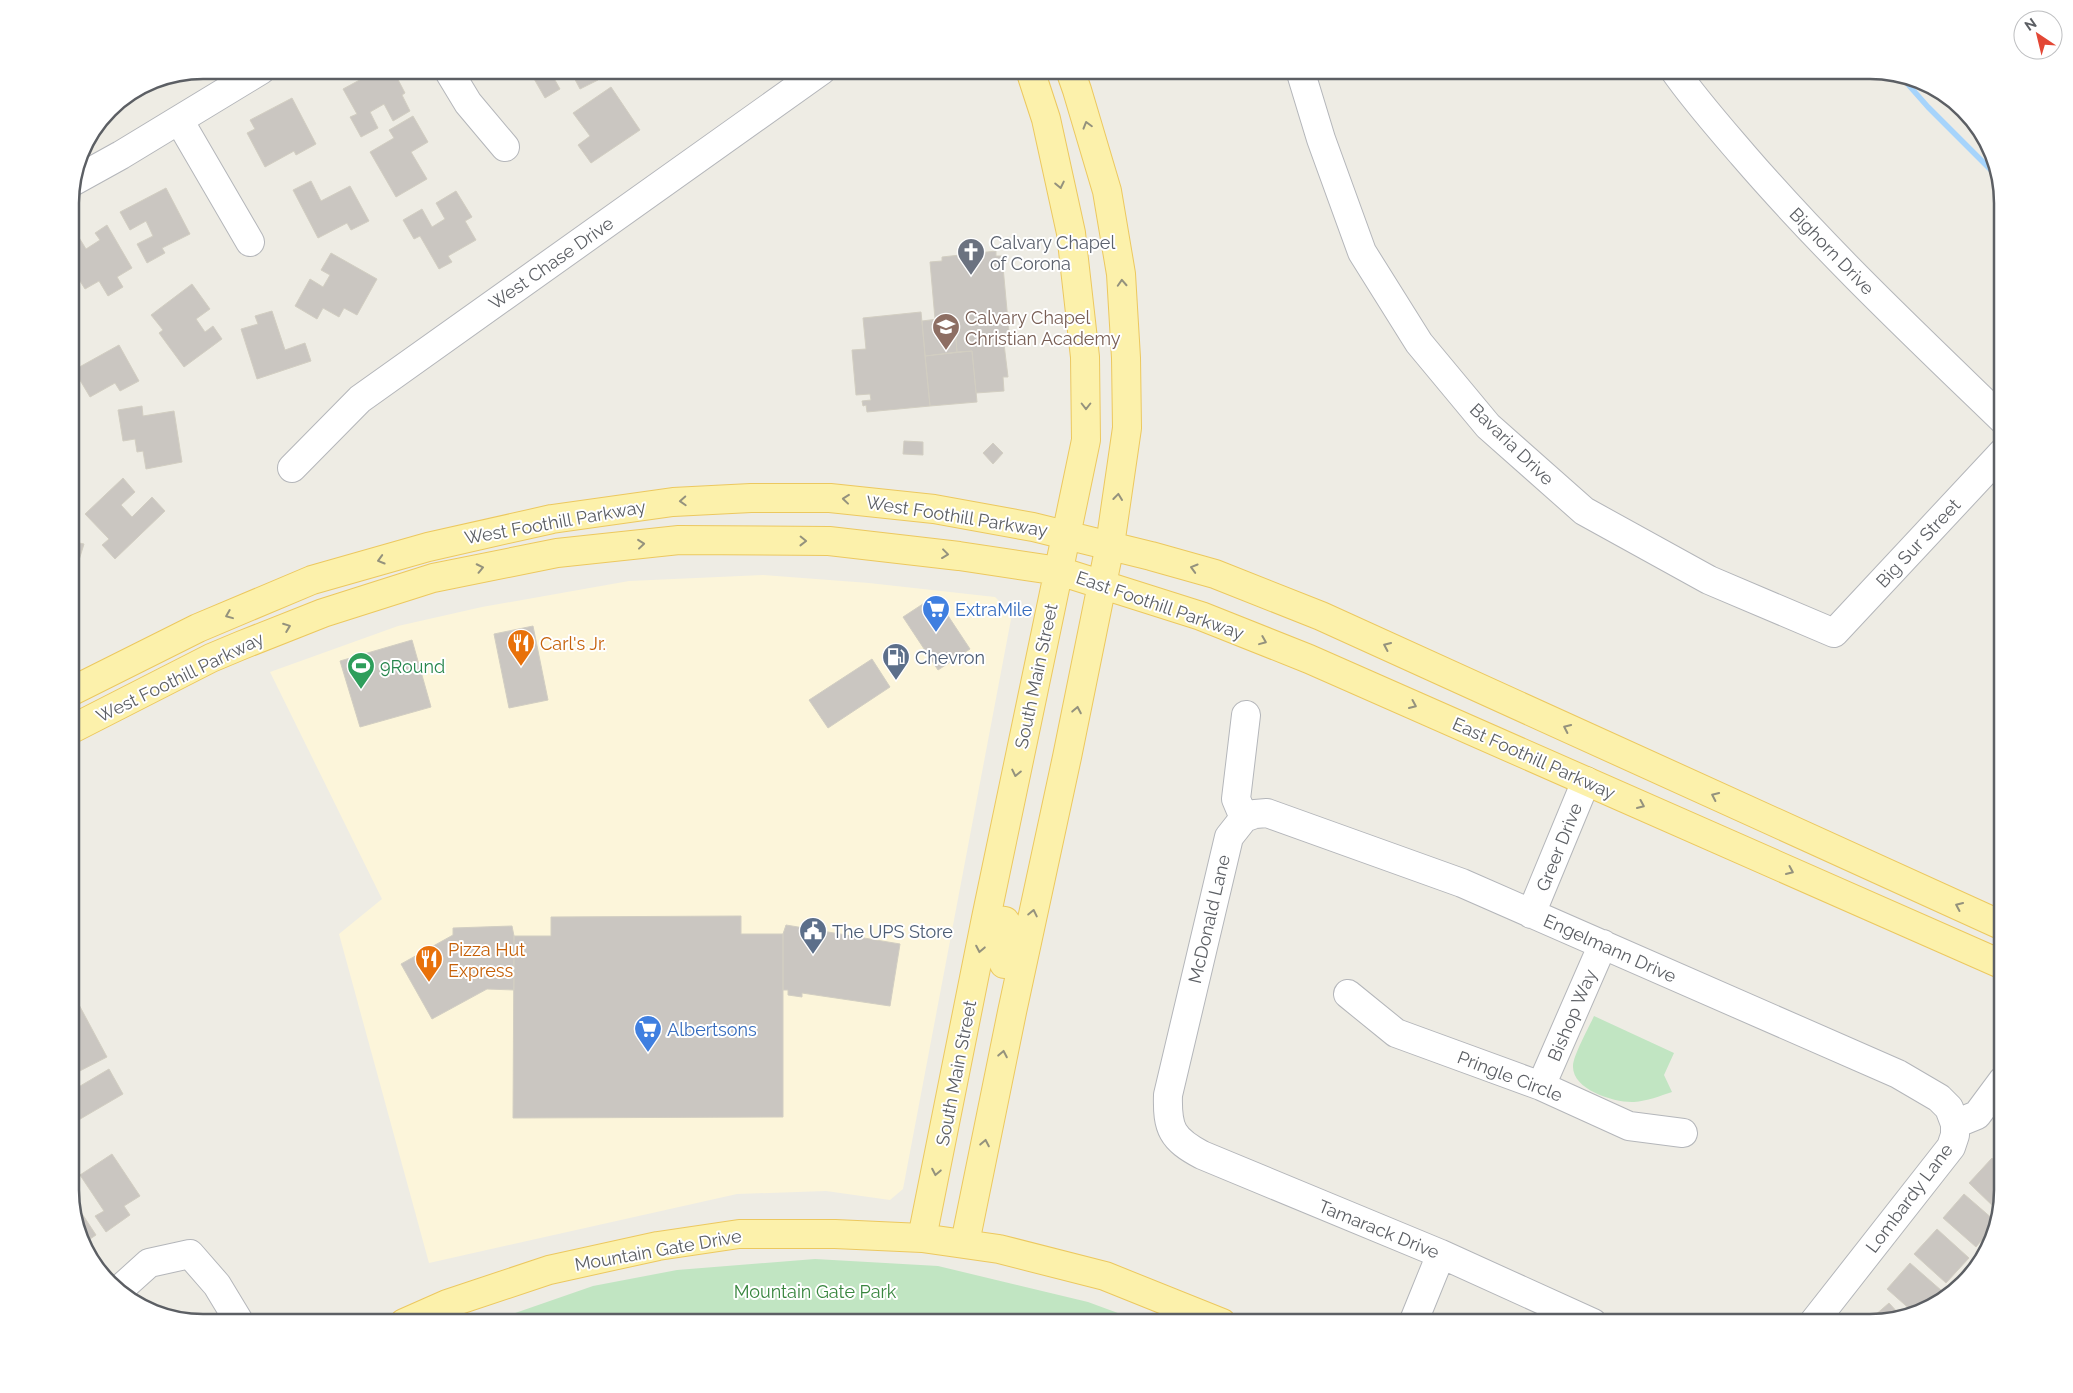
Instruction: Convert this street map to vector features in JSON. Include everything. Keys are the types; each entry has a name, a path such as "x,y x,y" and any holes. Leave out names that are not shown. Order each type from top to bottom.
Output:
{"main road":[{"name":"South Main Street","path":"922,1238 986,918 1086,440 1085,357 1071,233 1046,119 1033,79"},
{"path":"966,1243 1012,1012 1110,545 1127,428 1126,358 1121,274 1107,191 1073,79"},
{"name":"West Foothill Parkway","path":"79,688 198,628 312,580 428,547 552,519 673,502 751,498 830,498 934,509 1066,535"},
{"path":"1066,535 1215,574 1321,616 1994,922"},
{"name":"West Foothill Parkway","path":"79,725 211,658 323,613 433,578 557,554 679,540 830,541 959,556 1059,571"},
{"name":"East Foothill Parkway","path":"1059,571 1201,616 1309,659 1994,961"},
{"path":"1586,781 1598,768 1617,771 1724,820 1822,844"},
{"path":"986,918 1006,921 1012,931 1000,981 1002,996 1012,1012"},
{"name":"Mountain Gate Drive","path":"424,1314 447,1304 548,1270 658,1246 739,1234 835,1234 922,1238"},
{"path":"922,1238 1004,1250 1105,1276 1200,1314"}],"street":[{"path":"82,176 246,79"},
{"path":"453,79 468,103 505,147"},
{"name":"West Chase Drive","path":"292,468 360,399 809,79"},
{"name":"Bavaria Drive","path":"1303,79 1321,139 1362,252 1419,343 1488,426 1584,511 1709,580 1834,633"},
{"name":"Bighorn Drive","path":"1680,79 1691,95 1768,184 1849,271 1994,411"},
{"path":"179,120 250,242"},
{"name":"Big Sur Street","path":"1834,633 1994,462"},
{"path":"1244,818 1236,799 1246,715"},
{"name":"Greer Drive","path":"1532,914 1586,781"},
{"name":"Engelmann Drive","path":"1244,818 1255,814 1267,813 1462,883 1898,1074 1939,1098 1949,1108 1955,1124"},
{"name":"McDonald Lane","path":"1171,1129 1167,1112 1168,1095 1229,837 1244,818"},
{"name":"Bishop Way","path":"1542,1086 1603,944"},
{"name":"Pringle Circle","path":"1348,994 1396,1033 1542,1086 1629,1126 1683,1133"},
{"name":"Lombardy Lane","path":"1820,1314 1951,1147 1955,1136 1955,1124 1977,1115 1994,1092"},
{"name":"Tamarack Drive","path":"1171,1129 1183,1145 1202,1155 1441,1254 1573,1314"},
{"path":"124,1286 149,1263 190,1254 217,1285 235,1314"},
{"path":"1417,1314 1441,1254"}],"shaded area":[{"path":"763,575 869,583 995,597 1012,614 903,1189 890,1200 826,1191 737,1194 429,1263 339,934 382,899 270,672 398,626 482,607 629,581"}],"green space":[{"path":"1594,1016 1674,1053 1664,1075 1672,1092 1644,1101 1626,1102 1596,1093 1579,1082 1573,1066 1574,1061"},
{"name":"Mountain Gate Park","path":"815,1259 938,1266 1088,1302 1121,1314 512,1314 593,1286 677,1270"}],"building":[{"path":"361,79 398,79 405,93 402,95 410,111 393,121 384,104 370,112 378,128 361,137 350,117 357,114 343,89"},
{"path":"534,79 554,79 560,89 545,98"},
{"path":"575,79 598,80 580,89"},
{"path":"611,87 640,130 591,163 578,145 590,136 573,113"},
{"path":"292,98 316,144 296,155 294,151 265,167 247,133 255,129 250,120"},
{"path":"413,116 428,142 411,152 427,179 396,197 370,152 394,138 389,130"},
{"path":"311,181 321,201 350,186 369,221 351,230 347,223 318,238 293,190"},
{"path":"166,188 190,234 162,248 165,253 147,263 137,244 153,236 146,221 130,230 120,212"},
{"path":"456,191 472,217 465,221 476,240 448,256 452,262 439,269 420,236 414,239 403,220 422,209 432,227 445,219 436,203"},
{"path":"107,225 132,268 117,277 123,287 108,296 99,281 85,289 79,279 79,238 86,249 100,240 95,233"},
{"path":"996,251 996,256 1002,256 1010,343 1004,344 1008,377 1003,377 1004,391 976,393 972,351 957,352 954,317 935,319 930,262 942,261 942,257"},
{"path":"331,253 377,279 357,315 344,308 339,317 323,308 317,319 295,306 310,279 323,287 330,275 321,270"},
{"path":"192,284 210,309 196,319 205,332 213,326 222,339 184,367 159,333 163,330 151,315"},
{"path":"272,311 285,350 305,343 311,361 257,379 241,329 258,324 255,316"},
{"path":"921,312 930,406 867,412 866,405 863,406 862,401 871,400 870,394 856,395 852,350 866,349 863,318"},
{"path":"954,317 957,352 925,356 922,321"},
{"path":"119,345 139,381 120,391 115,383 90,397 79,378 79,367"},
{"path":"972,351 977,402 930,406 925,356"},
{"path":"142,406 143,416 174,411 182,462 146,469 143,451 137,452 135,439 123,441 118,410"},
{"path":"904,441 923,442 923,455 903,454"},
{"path":"993,443 1003,453 993,464 983,453"},
{"path":"123,478 135,492 121,505 132,517 152,497 165,511 115,559 102,545 109,539 85,514"},
{"path":"79,543 84,544 79,560"},
{"name":"ExtraMile","path":"935,596 970,649 938,670 903,617"},
{"name":"Carl's Jr.","path":"533,626 548,700 509,708 494,634"},
{"path":"412,640 431,707 360,727 340,661"},
{"path":"872,659 890,687 828,728 809,700"},
{"name":"Albertsons","path":"741,916 741,934 783,934 783,1117 513,1118 514,936 551,936 551,917"},
{"path":"786,925 900,944 890,1006 802,993 802,997 788,995 788,990 783,990 783,934"},
{"path":"512,926 514,936 514,990 487,989 432,1019 401,964 453,935 453,928"},
{"path":"79,1005 107,1057 79,1071"},
{"path":"109,1069 123,1094 79,1120 79,1087"},
{"path":"112,1154 140,1196 124,1206 130,1215 106,1232 95,1216 104,1211 80,1175"},
{"path":"1992,1158 1994,1160 1993,1206 1969,1183"},
{"path":"1964,1194 1991,1218 1986,1235 1976,1247 1943,1218"},
{"path":"81,1211 96,1235 89,1240"},
{"path":"1937,1229 1969,1258 1946,1283 1914,1254"},
{"path":"1910,1263 1942,1291 1932,1298 1909,1308 1887,1289"},
{"path":"1889,1303 1897,1311 1887,1313 1877,1314"}],"waterway":[{"path":"1908,84 1989,168"}],"place":[{"name":"Calvary Chapel of Corona","path":"971,276"},
{"name":"Calvary Chapel Christian Academy","path":"946,351"},
{"name":"ExtraMile","path":"936,633"},
{"name":"Carl's Jr.","path":"521,667"},
{"name":"Chevron","path":"896,681"},
{"name":"9Round","path":"361,690"},
{"name":"The UPS Store","path":"813,955"},
{"name":"Pizza Hut Express","path":"429,983"},
{"name":"Albertsons","path":"648,1053"}]}
